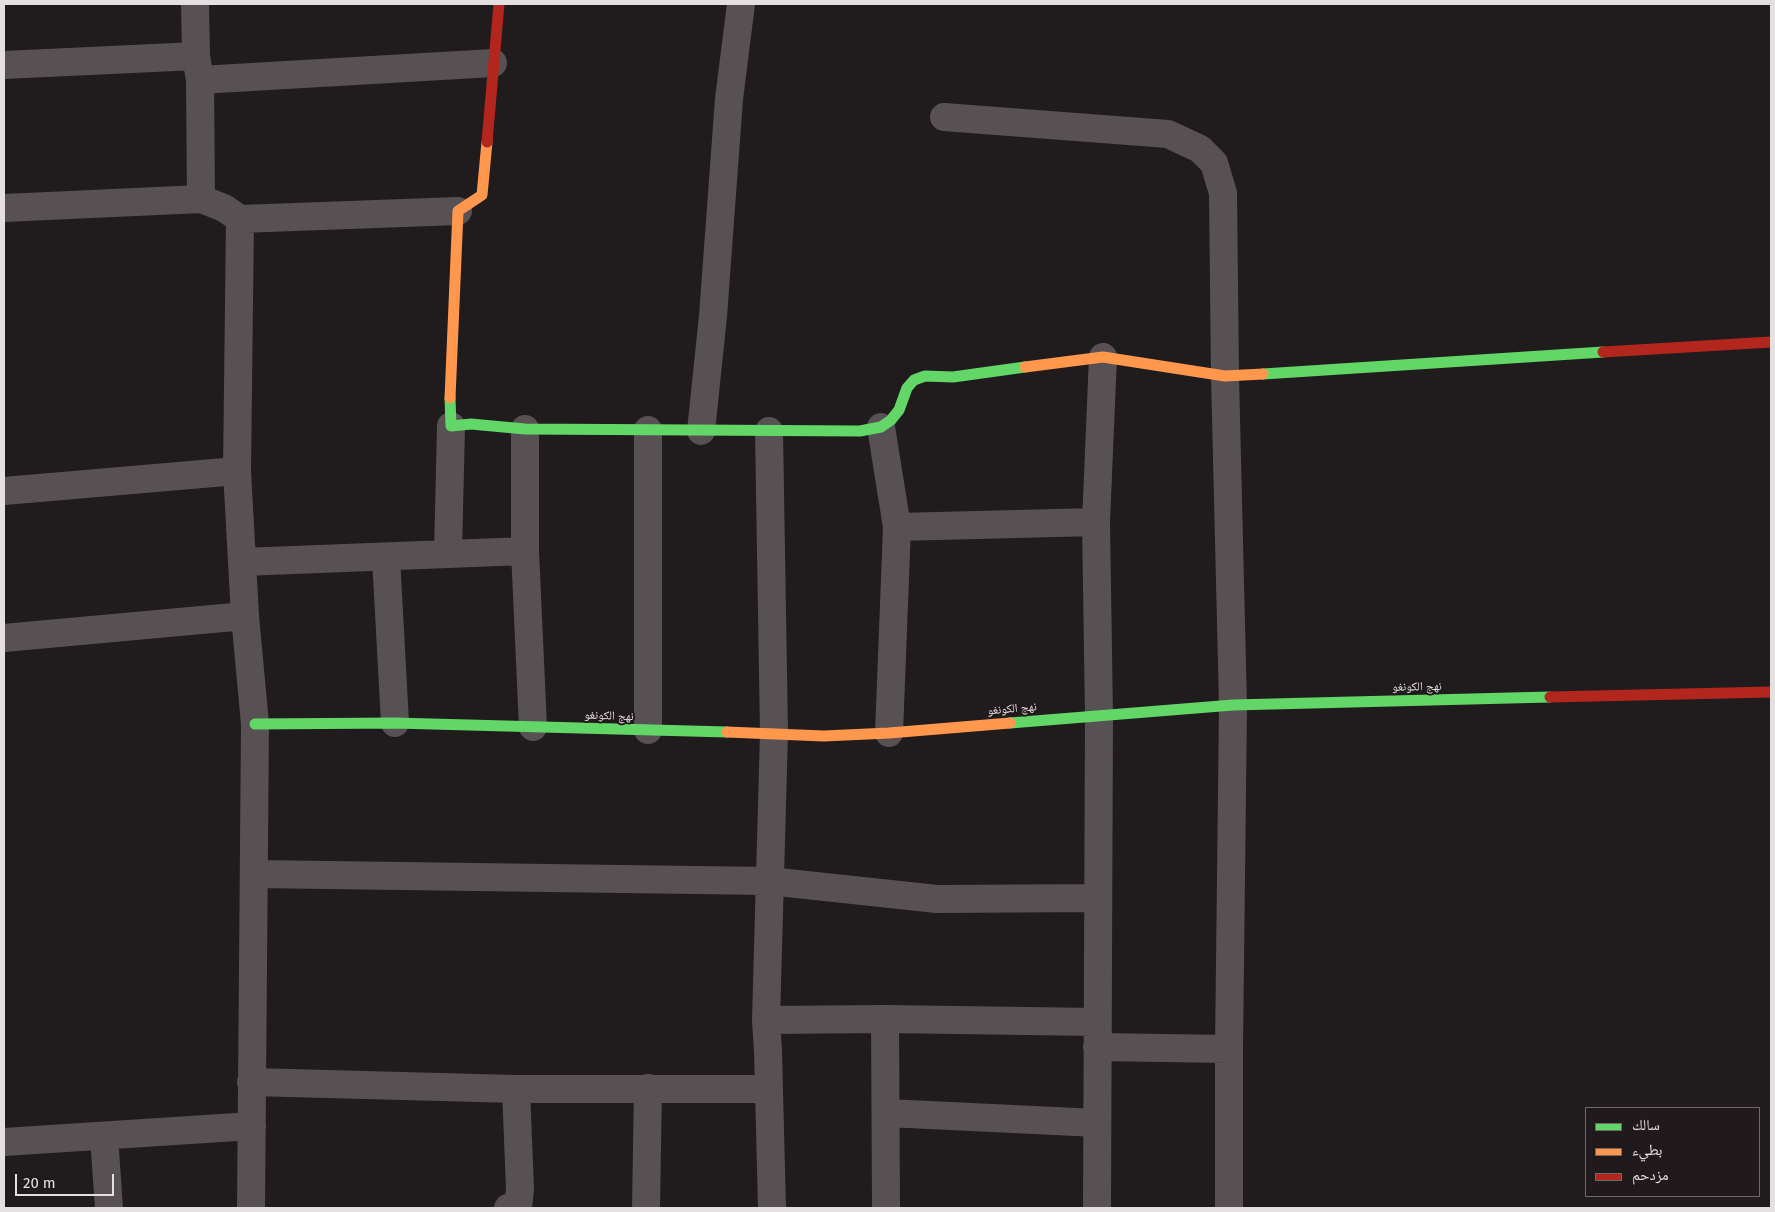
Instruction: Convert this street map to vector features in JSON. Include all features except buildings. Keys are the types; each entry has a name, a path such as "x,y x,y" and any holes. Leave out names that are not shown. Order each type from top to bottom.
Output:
{"street":[{"path":"195,4 201,199"},
{"path":"4,208 201,199 224,208 240,219 458,210 482,195 499,4"},
{"path":"701,430 713,316 729,99 741,4"},
{"path":"4,65 198,68 493,63"},
{"path":"944,117 1168,134 1200,149 1214,163 1223,193 1224,376 1233,705 1229,1208"},
{"path":"448,554 450,390 458,210"},
{"path":"240,219 237,471 245,616 255,724 251,1208"},
{"path":"451,426 487,425 525,429 860,432 881,427 891,420 899,410 907,388 914,380 925,376 953,377 1103,356 1224,376 1771,342"},
{"path":"1097,1208 1099,716 1096,522 1103,356"},
{"path":"881,427 897,527 889,733"},
{"path":"525,429 525,551 533,727"},
{"path":"648,430 648,730"},
{"path":"769,431 774,733 766,1020 772,1208"},
{"path":"4,491 237,471"},
{"path":"897,527 1096,522"},
{"path":"242,562 525,551"},
{"path":"386,557 395,723"},
{"path":"4,638 245,616"},
{"name":"نهج الكونغو","path":"255,724 395,723 824,736 889,733 1233,705 1771,692"},
{"path":"254,874 769,882 937,899 1098,898"},
{"path":"766,1020 885,1019 1097,1035 1229,1049"},
{"path":"885,1019 886,1208"},
{"path":"251,1082 516,1089 769,1089"},
{"path":"646,1208 648,1088"},
{"path":"514,1208 520,1189 516,1089"},
{"path":"886,1113 1097,1123"},
{"path":"4,1142 252,1126"},
{"path":"104,1136 109,1208"}],"traffic: fast":[{"path":"1263,374 1603,352"},
{"path":"450,398 451,426 471,424 525,429 860,431 881,427 891,420 899,410 907,388 914,380 925,376 953,377 1025,367"},
{"path":"1010,723 1233,705 1550,697"},
{"path":"255,724 395,723 727,732"}],"traffic: slow":[{"path":"450,398 458,211 482,195 487,142"},
{"path":"1025,367 1103,357 1225,376 1263,374"},
{"path":"727,732 824,736 889,733 1010,723"}],"traffic: jam":[{"path":"487,142 499,4"},
{"path":"1603,352 1771,342"},
{"path":"1550,697 1771,692"}]}
